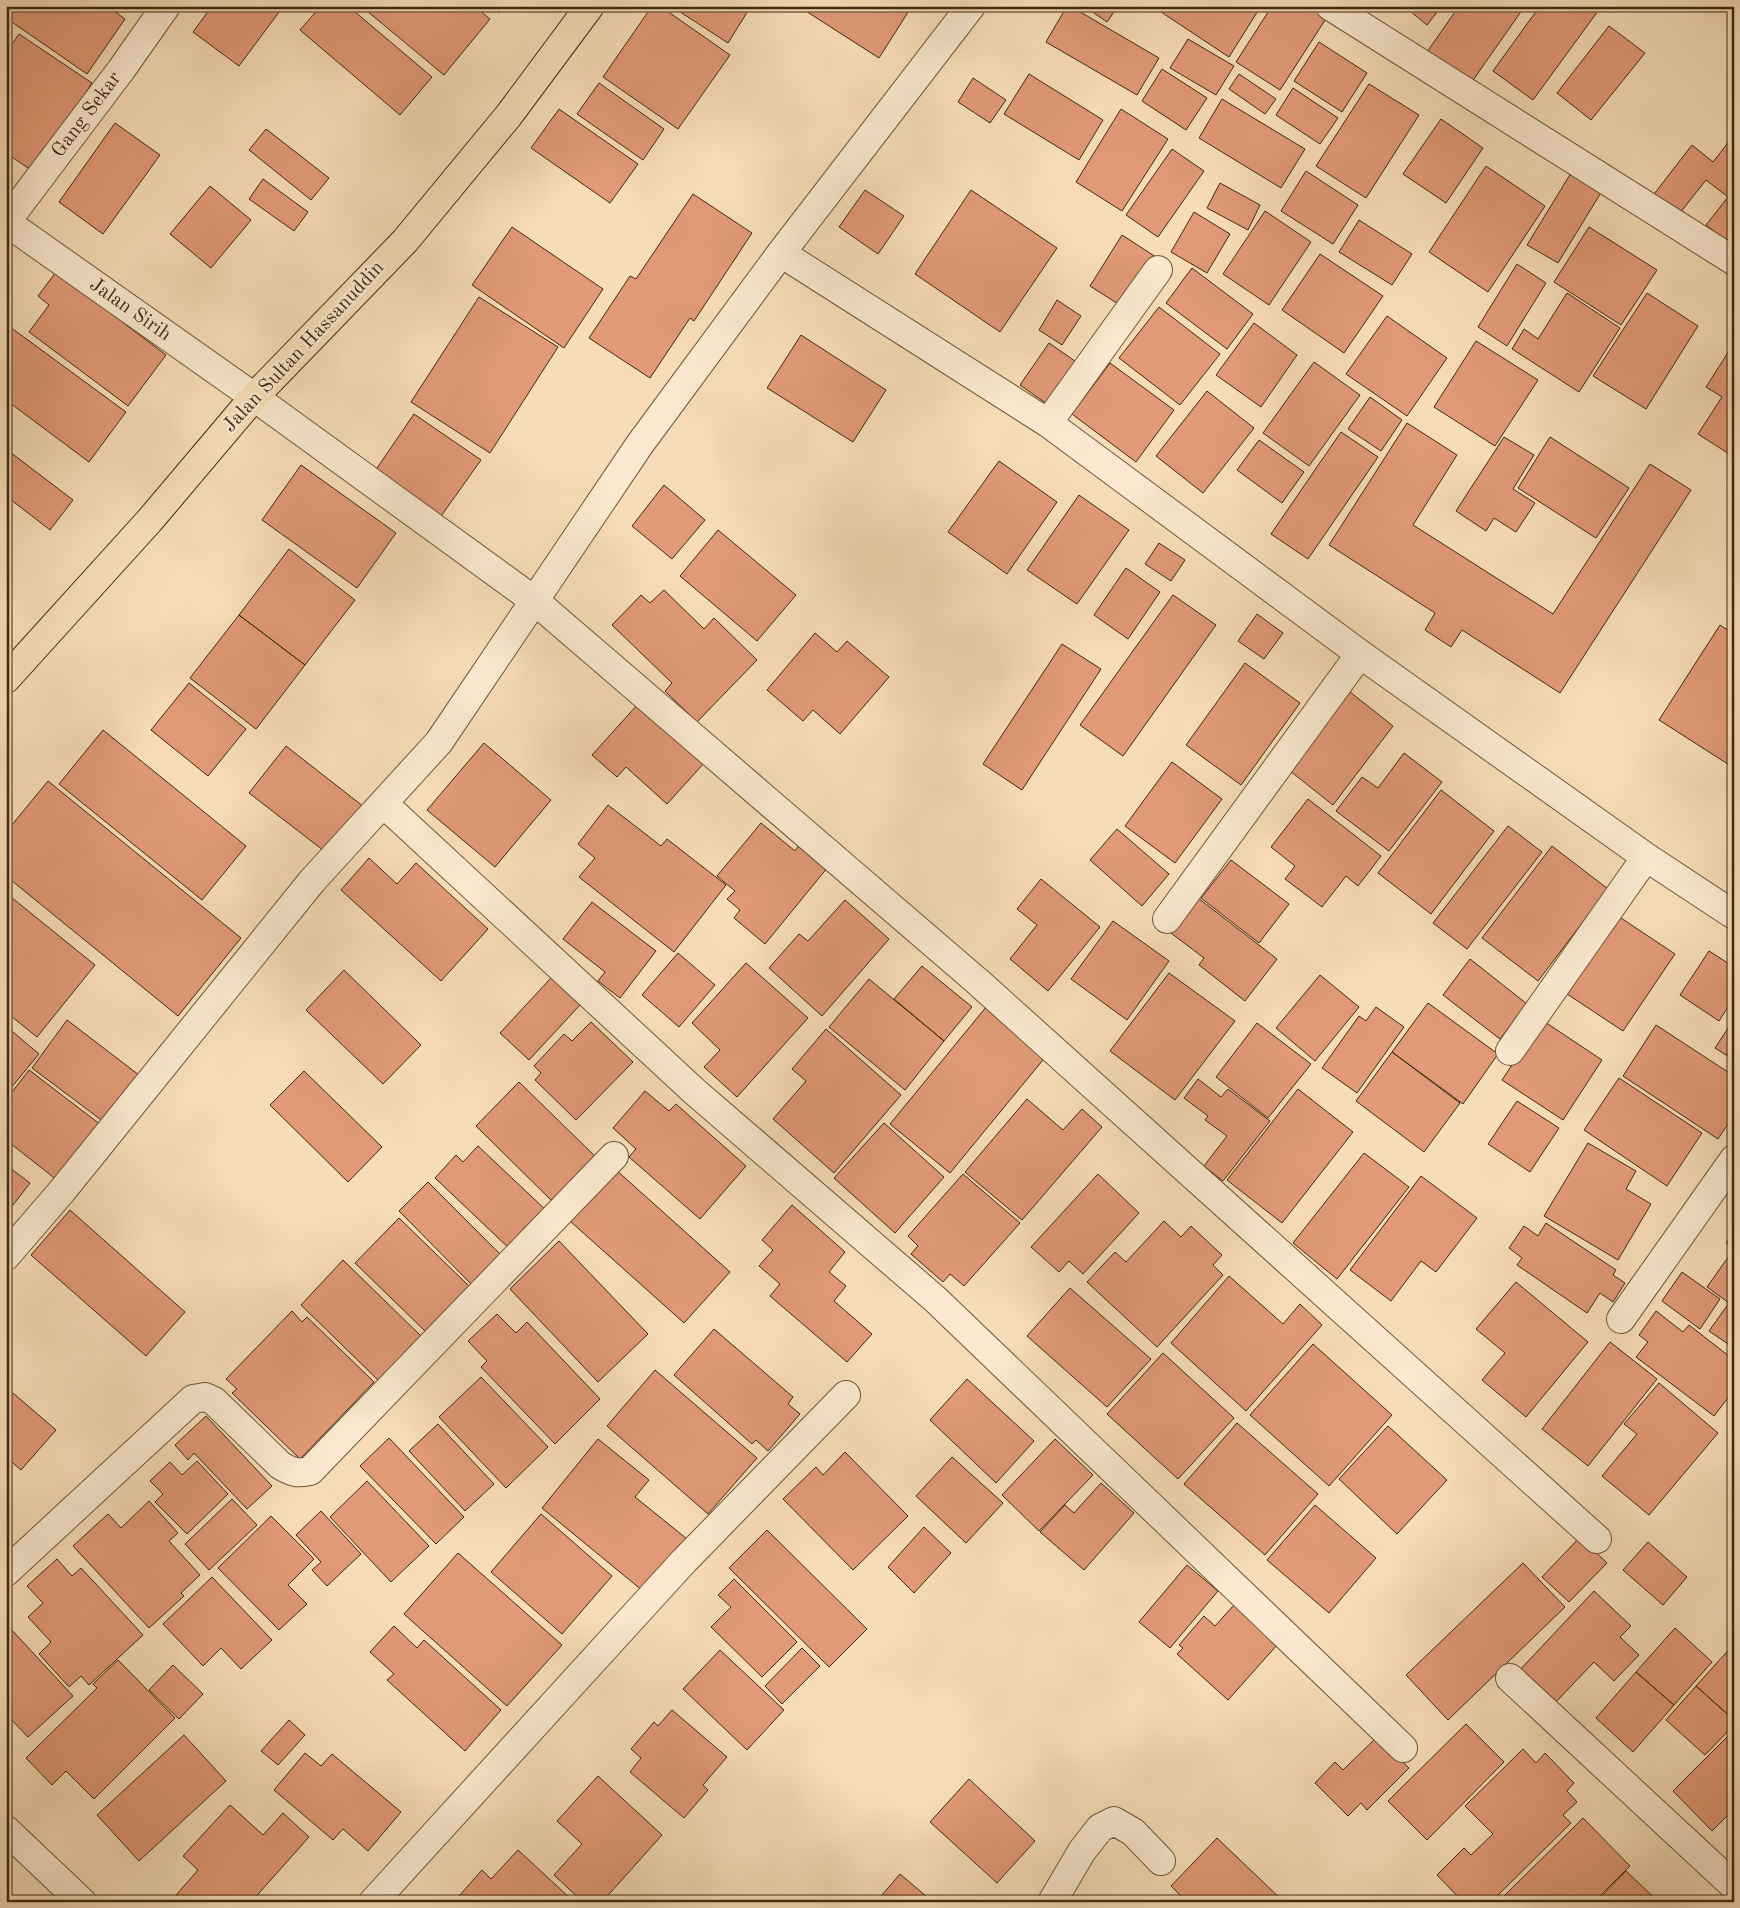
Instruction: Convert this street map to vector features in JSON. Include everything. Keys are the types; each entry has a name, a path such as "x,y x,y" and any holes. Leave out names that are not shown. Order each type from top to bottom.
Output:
{"main road":[{"name":"Jalan Sultan Hassanuddin","path":"6,678 150,520 254,397 405,241 509,115 590,6"}],"street":[{"name":"Gang Sekar","path":"6,222 121,70 166,6"},
{"path":"6,1256 68,1183 312,881 439,742 640,444 781,253 971,6"},
{"path":"1330,6 1734,261"},
{"name":"Jalan Sirih","path":"6,222 254,397 535,601 977,981 1597,1539"},
{"path":"781,253 1048,423 1360,654 1646,857 1734,915"},
{"path":"1048,423 1158,270"},
{"path":"1167,919 1360,654"},
{"path":"384,804 694,1091 935,1299 1403,1748"},
{"path":"1510,1051 1646,857"},
{"path":"6,1572 193,1399 205,1397 214,1401 280,1465 291,1472 301,1473 310,1471 614,1156"},
{"path":"1620,1319 1734,1159"},
{"path":"373,1902 684,1561 846,1395"},
{"path":"1510,1678 1734,1886"},
{"path":"1052,1902 1082,1850 1100,1828 1114,1821 1133,1832 1161,1862"},
{"path":"6,1830 82,1902"}],"building":[{"path":"6,6 107,6 125,19 87,74 6,18"},
{"path":"212,6 280,6 282,8 239,66 193,32"},
{"path":"321,6 348,6 432,77 400,115 300,30"},
{"path":"361,6 474,6 490,19 444,75"},
{"path":"491,6 504,6 499,13"},
{"path":"652,6 660,6 730,55 678,129 603,77"},
{"path":"671,6 751,6 728,43"},
{"path":"798,6 912,6 879,58"},
{"path":"1067,6 1159,58 1137,95 1046,42"},
{"path":"1084,6 1118,6 1107,22"},
{"path":"1152,6 1261,6 1229,57"},
{"path":"1272,6 1317,6 1329,14 1280,90 1236,62"},
{"path":"1404,6 1442,6 1427,25"},
{"path":"1459,6 1525,6 1471,83 1427,52"},
{"path":"1540,6 1590,6 1598,11 1533,100 1493,71"},
{"path":"1609,26 1645,53 1591,120 1557,93"},
{"path":"19,34 92,83 34,172 6,153 6,53"},
{"path":"1188,39 1234,66 1216,95 1170,68"},
{"path":"1319,42 1367,73 1342,112 1294,81"},
{"path":"1162,69 1207,98 1186,130 1142,101"},
{"path":"1029,74 1103,120 1079,160 1004,114"},
{"path":"1239,74 1276,99 1265,114 1229,89"},
{"path":"973,78 1006,100 990,123 958,102"},
{"path":"599,83 664,129 643,160 577,114"},
{"path":"1369,84 1419,115 1366,198 1316,166"},
{"path":"1293,88 1338,118 1320,144 1276,115"},
{"path":"1222,99 1305,149 1281,188 1199,138"},
{"path":"559,109 638,164 610,203 531,148"},
{"path":"1121,109 1168,139 1122,211 1076,182"},
{"path":"1441,119 1483,148 1446,203 1403,174"},
{"path":"115,123 160,155 103,234 59,202"},
{"path":"266,129 329,178 311,200 249,150"},
{"path":"1734,135 1734,247 1706,225 1728,197 1706,180 1676,218 1651,198 1692,145 1713,162"},
{"path":"1172,149 1204,171 1158,237 1126,215"},
{"path":"1486,166 1545,206 1488,292 1429,252"},
{"path":"1306,171 1358,205 1333,244 1281,211"},
{"path":"1571,173 1602,191 1558,263 1527,245"},
{"path":"263,179 308,212 294,231 249,199"},
{"path":"1220,183 1260,205 1248,230 1207,208"},
{"path":"210,186 251,220 211,268 170,234"},
{"path":"865,190 904,216 878,254 839,227"},
{"path":"971,190 1057,248 1000,332 915,274"},
{"path":"693,194 752,233 694,321 690,318 650,378 589,338 630,276 636,279"},
{"path":"1265,211 1311,242 1269,305 1223,274"},
{"path":"1194,212 1230,234 1207,273 1171,252"},
{"path":"1359,220 1412,254 1392,285 1339,252"},
{"path":"512,227 603,289 564,348 472,285"},
{"path":"1589,227 1657,270 1621,325 1554,282"},
{"path":"1122,235 1156,257 1123,307 1090,286"},
{"path":"1320,254 1383,296 1344,353 1282,310"},
{"path":"1517,264 1546,283 1507,346 1478,327"},
{"path":"1192,268 1253,314 1227,349 1166,303"},
{"path":"56,272 166,355 128,406 29,332 49,305 38,296"},
{"path":"1567,293 1620,328 1579,392 1512,349 1524,329 1538,339"},
{"path":"1647,293 1698,326 1646,409 1593,376"},
{"path":"479,297 558,347 490,453 411,402"},
{"path":"1057,300 1081,316 1062,345 1039,330"},
{"path":"1159,307 1220,354 1180,405 1119,358"},
{"path":"1387,316 1447,358 1407,416 1346,374"},
{"path":"1254,323 1297,355 1261,407 1216,375"},
{"path":"6,324 126,412 89,462 6,400"},
{"path":"801,335 886,390 853,442 767,388"},
{"path":"1476,341 1538,380 1495,446 1434,407"},
{"path":"1049,343 1082,366 1053,408 1020,385"},
{"path":"1734,343 1734,457 1698,434 1722,397 1706,387"},
{"path":"1314,362 1360,395 1309,466 1263,433"},
{"path":"1110,363 1174,410 1136,462 1072,414"},
{"path":"1207,391 1254,428 1203,493 1156,456"},
{"path":"1370,397 1402,420 1381,451 1348,429"},
{"path":"414,414 481,460 439,519 373,474"},
{"path":"1407,423 1457,455 1413,525 1553,614 1650,464 1691,490 1560,693 1462,630 1451,647 1425,630 1435,613 1329,545"},
{"path":"1341,432 1378,457 1308,559 1271,534"},
{"path":"1504,437 1534,455 1513,489 1535,503 1516,532 1494,518 1486,531 1456,511"},
{"path":"1550,437 1629,488 1596,538 1518,488"},
{"path":"1259,440 1304,472 1282,503 1237,470"},
{"path":"6,449 73,500 50,530 6,496"},
{"path":"999,461 1057,502 1007,574 948,532"},
{"path":"301,465 396,533 357,588 262,520"},
{"path":"664,485 705,520 672,559 632,526"},
{"path":"1079,495 1129,530 1077,604 1027,570"},
{"path":"718,530 796,595 757,641 680,576"},
{"path":"1159,543 1185,560 1171,581 1145,564"},
{"path":"289,549 355,600 305,665 239,615"},
{"path":"1126,568 1160,592 1128,639 1094,615"},
{"path":"664,590 704,629 714,618 757,660 697,722 665,691 672,683 612,625 641,595 650,603"},
{"path":"1173,595 1216,625 1123,756 1080,725"},
{"path":"1257,614 1283,633 1264,659 1238,641"},
{"path":"239,615 305,665 256,729 190,678"},
{"path":"1720,625 1734,634 1734,768 1659,720"},
{"path":"815,633 837,652 847,641 889,677 840,734 813,710 803,721 767,690"},
{"path":"1062,644 1101,669 1022,790 983,764"},
{"path":"1245,663 1300,703 1241,785 1186,745"},
{"path":"189,683 246,729 208,776 151,730"},
{"path":"1345,688 1393,726 1333,805 1285,767"},
{"path":"639,703 705,762 667,804 626,767 617,777 592,755"},
{"path":"103,730 246,846 202,900 59,784"},
{"path":"484,743 551,800 495,867 427,810"},
{"path":"286,746 364,807 328,854 249,793"},
{"path":"1404,753 1442,782 1389,851 1336,811 1362,777 1378,788"},
{"path":"1172,762 1222,799 1175,863 1125,826"},
{"path":"48,781 241,938 178,1016 6,876 6,832"},
{"path":"1441,790 1494,831 1431,914 1378,873"},
{"path":"1308,799 1381,856 1358,886 1346,876 1322,907 1285,879 1295,866 1271,847"},
{"path":"608,805 661,846 667,839 726,885 674,952 579,877 595,858 578,844"},
{"path":"761,823 795,851 800,844 828,867 765,944 734,918 740,910 727,899 735,891 717,876"},
{"path":"1508,826 1542,852 1467,949 1433,923"},
{"path":"1117,829 1169,874 1142,906 1090,860"},
{"path":"1552,846 1608,889 1538,981 1482,938"},
{"path":"369,858 397,884 416,863 488,929 441,981 341,890"},
{"path":"1231,860 1289,904 1259,943 1201,898"},
{"path":"1041,879 1100,927 1048,991 1010,959 1037,925 1017,909"},
{"path":"6,893 95,965 37,1037 6,1012"},
{"path":"1198,898 1277,959 1245,1001 1199,965 1204,958 1171,933"},
{"path":"845,900 889,939 822,1016 769,968 799,934 808,941"},
{"path":"592,902 656,951 620,998 598,981 605,972 563,939"},
{"path":"1618,916 1675,954 1623,1031 1567,994"},
{"path":"1113,921 1169,961 1127,1020 1071,979"},
{"path":"1709,951 1734,967 1734,998 1719,1021 1680,995"},
{"path":"678,953 715,985 679,1027 642,995"},
{"path":"1470,959 1527,1004 1500,1039 1443,995"},
{"path":"746,963 808,1018 737,1097 704,1067 720,1050 692,1023"},
{"path":"922,966 972,1007 944,1041 894,999"},
{"path":"344,970 421,1045 383,1084 306,1010"},
{"path":"1169,973 1235,1021 1175,1100 1110,1051"},
{"path":"1320,975 1359,1007 1315,1061 1276,1028"},
{"path":"551,978 580,1005 529,1060 500,1033"},
{"path":"869,979 944,1041 905,1090 829,1027"},
{"path":"1428,1003 1498,1054 1463,1104 1392,1052"},
{"path":"987,1006 1047,1055 950,1173 890,1124"},
{"path":"1376,1007 1404,1027 1357,1093 1322,1068 1359,1016 1366,1021"},
{"path":"1734,1019 1734,1060 1715,1048"},
{"path":"67,1020 139,1075 104,1122 32,1068"},
{"path":"1542,1020 1602,1060 1563,1120 1502,1080"},
{"path":"591,1022 633,1062 576,1120 535,1080 541,1073 534,1066 564,1034 572,1041"},
{"path":"1257,1023 1311,1064 1268,1118 1216,1077"},
{"path":"1656,1025 1734,1076 1734,1115 1718,1139 1623,1076"},
{"path":"6,1026 39,1054 6,1094"},
{"path":"826,1029 901,1095 834,1173 773,1119 806,1081 792,1069"},
{"path":"1392,1052 1460,1103 1424,1152 1356,1101"},
{"path":"29,1070 105,1128 62,1184 6,1140 6,1100"},
{"path":"304,1071 382,1147 348,1182 270,1105"},
{"path":"1619,1078 1702,1133 1667,1186 1584,1130"},
{"path":"1198,1079 1221,1097 1228,1089 1270,1121 1223,1181 1204,1166 1227,1136 1205,1120 1208,1116 1184,1098"},
{"path":"519,1082 598,1159 555,1204 476,1126"},
{"path":"1298,1089 1353,1132 1282,1223 1227,1180"},
{"path":"645,1091 669,1111 676,1104 746,1166 700,1219 629,1157 636,1149 613,1128"},
{"path":"1027,1099 1063,1130 1082,1109 1102,1127 1022,1220 965,1172"},
{"path":"1517,1101 1559,1128 1530,1172 1488,1144"},
{"path":"884,1123 944,1177 895,1233 834,1178"},
{"path":"1588,1143 1636,1171 1626,1189 1651,1204 1618,1260 1544,1216"},
{"path":"478,1146 550,1214 514,1253 435,1178 456,1155 463,1162"},
{"path":"1364,1153 1409,1187 1337,1279 1293,1243"},
{"path":"6,1165 30,1183 6,1214"},
{"path":"615,1169 730,1272 684,1323 570,1221"},
{"path":"963,1174 1020,1223 964,1286 950,1274 943,1282 911,1254 918,1246 908,1236"},
{"path":"1098,1174 1139,1213 1083,1274 1069,1261 1059,1272 1031,1247"},
{"path":"1421,1176 1477,1218 1436,1272 1421,1261 1391,1301 1350,1270"},
{"path":"428,1182 506,1260 477,1290 399,1211"},
{"path":"792,1205 845,1252 829,1272 846,1286 834,1301 872,1334 847,1362 770,1296 780,1284 759,1266 773,1250 762,1240"},
{"path":"70,1210 185,1312 146,1356 31,1255"},
{"path":"399,1218 469,1286 426,1332 355,1263"},
{"path":"1164,1221 1181,1237 1191,1226 1222,1255 1213,1265 1223,1275 1157,1347 1087,1282 1115,1252 1126,1262"},
{"path":"1546,1223 1616,1270 1613,1275 1625,1283 1613,1302 1600,1293 1587,1313 1517,1265 1522,1258 1509,1248 1524,1226 1538,1236"},
{"path":"1734,1232 1734,1248 1726,1243"},
{"path":"559,1241 648,1334 598,1382 510,1289"},
{"path":"1731,1253 1734,1255 1734,1348 1709,1331 1729,1303 1707,1287"},
{"path":"343,1260 422,1337 379,1381 301,1305"},
{"path":"1682,1272 1720,1299 1700,1329 1662,1301"},
{"path":"1229,1276 1283,1324 1300,1304 1322,1325 1246,1411 1171,1343"},
{"path":"1516,1282 1588,1342 1526,1417 1482,1380 1505,1353 1476,1329"},
{"path":"1070,1288 1151,1359 1107,1407 1027,1336"},
{"path":"292,1311 302,1322 307,1317 374,1382 300,1459 232,1393 237,1389 226,1379"},
{"path":"1656,1311 1683,1332 1689,1325 1734,1360 1734,1390 1714,1416 1636,1357 1648,1342 1639,1335"},
{"path":"497,1314 516,1333 527,1322 600,1399 555,1444 481,1367 487,1361 468,1341"},
{"path":"714,1329 793,1397 788,1404 800,1414 768,1451 756,1440 752,1444 674,1375"},
{"path":"1610,1342 1657,1379 1588,1466 1542,1429"},
{"path":"1313,1344 1392,1415 1329,1486 1250,1415"},
{"path":"1163,1353 1234,1418 1178,1479 1107,1414"},
{"path":"655,1370 757,1458 708,1514 607,1426"},
{"path":"481,1377 548,1447 506,1488 439,1417"},
{"path":"967,1379 1034,1441 996,1483 930,1420"},
{"path":"1659,1383 1718,1433 1649,1515 1602,1476 1637,1434 1624,1424"},
{"path":"6,1387 56,1430 21,1470 6,1457"},
{"path":"206,1416 272,1486 247,1509 194,1453 188,1460 175,1445"},
{"path":"1237,1423 1318,1494 1265,1555 1184,1484"},
{"path":"438,1424 494,1484 465,1511 409,1451"},
{"path":"1388,1426 1447,1480 1397,1534 1339,1479"},
{"path":"389,1438 464,1517 436,1544 360,1466"},
{"path":"598,1439 649,1480 635,1497 692,1543 649,1596 542,1508"},
{"path":"1055,1439 1093,1475 1039,1531 1002,1495"},
{"path":"845,1452 908,1516 853,1570 783,1499 816,1467 823,1475"},
{"path":"952,1457 1003,1503 966,1543 916,1496"},
{"path":"197,1461 228,1494 187,1534 155,1502 163,1494 150,1481 170,1462 182,1475"},
{"path":"367,1481 429,1546 391,1582 330,1517"},
{"path":"1101,1483 1134,1513 1084,1570 1040,1532 1065,1505 1074,1513"},
{"path":"232,1499 257,1525 209,1570 185,1544"},
{"path":"149,1501 178,1533 169,1541 200,1575 181,1593 184,1596 149,1628 73,1546 108,1514 121,1528"},
{"path":"1315,1505 1376,1558 1329,1613 1267,1560"},
{"path":"321,1511 361,1554 327,1586 312,1570 321,1562 296,1535"},
{"path":"541,1514 612,1576 562,1634 491,1572"},
{"path":"271,1516 314,1559 288,1585 307,1604 279,1630 218,1568"},
{"path":"924,1527 951,1553 914,1593 888,1567"},
{"path":"767,1530 867,1629 829,1667 729,1568"},
{"path":"1580,1537 1607,1563 1569,1602 1542,1577"},
{"path":"1648,1542 1687,1577 1663,1605 1623,1570"},
{"path":"458,1553 562,1645 507,1706 404,1614"},
{"path":"57,1559 72,1576 81,1568 143,1635 89,1685 81,1676 69,1687 39,1654 51,1642 28,1617 43,1603 27,1586"},
{"path":"1523,1563 1565,1607 1448,1720 1406,1675"},
{"path":"1187,1565 1218,1591 1170,1648 1139,1622"},
{"path":"212,1577 272,1640 241,1669 221,1648 203,1666 163,1624"},
{"path":"734,1579 797,1642 762,1677 711,1627 731,1607 718,1595"},
{"path":"1594,1591 1631,1626 1620,1637 1639,1655 1614,1681 1594,1662 1553,1705 1518,1672"},
{"path":"1234,1605 1278,1644 1228,1700 1177,1654 1183,1648 1179,1645 1204,1616 1215,1626"},
{"path":"394,1626 417,1648 424,1640 501,1710 465,1751 387,1680 394,1674 370,1652"},
{"path":"9,1627 73,1696 28,1737 6,1714 6,1629"},
{"path":"1675,1628 1712,1662 1674,1705 1636,1672"},
{"path":"1734,1644 1734,1720 1696,1686"},
{"path":"802,1648 820,1666 782,1704 765,1686"},
{"path":"720,1650 784,1710 747,1750 683,1689"},
{"path":"118,1660 175,1718 94,1799 66,1771 52,1785 26,1758 97,1688 93,1684"},
{"path":"173,1665 203,1694 179,1719 149,1690"},
{"path":"1636,1672 1674,1705 1633,1752 1596,1718"},
{"path":"1696,1686 1734,1720 1734,1725 1705,1755 1666,1720"},
{"path":"672,1710 727,1757 703,1785 708,1790 684,1818 630,1772 641,1758 631,1749 654,1722 658,1726"},
{"path":"289,1720 305,1735 278,1765 261,1751"},
{"path":"1466,1724 1504,1762 1427,1840 1388,1801"},
{"path":"1734,1730 1734,1809 1712,1831 1673,1791"},
{"path":"184,1735 226,1781 139,1861 97,1815"},
{"path":"1377,1737 1409,1768 1367,1810 1361,1803 1348,1816 1315,1783 1335,1762 1343,1770"},
{"path":"1523,1749 1536,1763 1545,1753 1574,1783 1567,1791 1577,1802 1563,1815 1571,1823 1491,1902 1463,1902 1437,1875 1464,1848 1471,1855 1493,1834 1465,1806"},
{"path":"305,1753 321,1766 332,1754 401,1812 368,1851 343,1829 333,1840 274,1790"},
{"path":"598,1776 662,1835 602,1902 583,1902 554,1875 582,1844 557,1821"},
{"path":"969,1779 1035,1841 997,1883 930,1822"},
{"path":"230,1805 263,1835 283,1813 309,1837 251,1902 170,1902 198,1870 183,1856"},
{"path":"1583,1818 1630,1866 1594,1902 1498,1902"},
{"path":"1217,1838 1284,1902 1187,1902 1171,1886"},
{"path":"518,1850 571,1899 569,1902 465,1902 459,1896 482,1870 491,1879"},
{"path":"1626,1871 1659,1902 1596,1902"},
{"path":"900,1874 933,1902 876,1902"}]}
